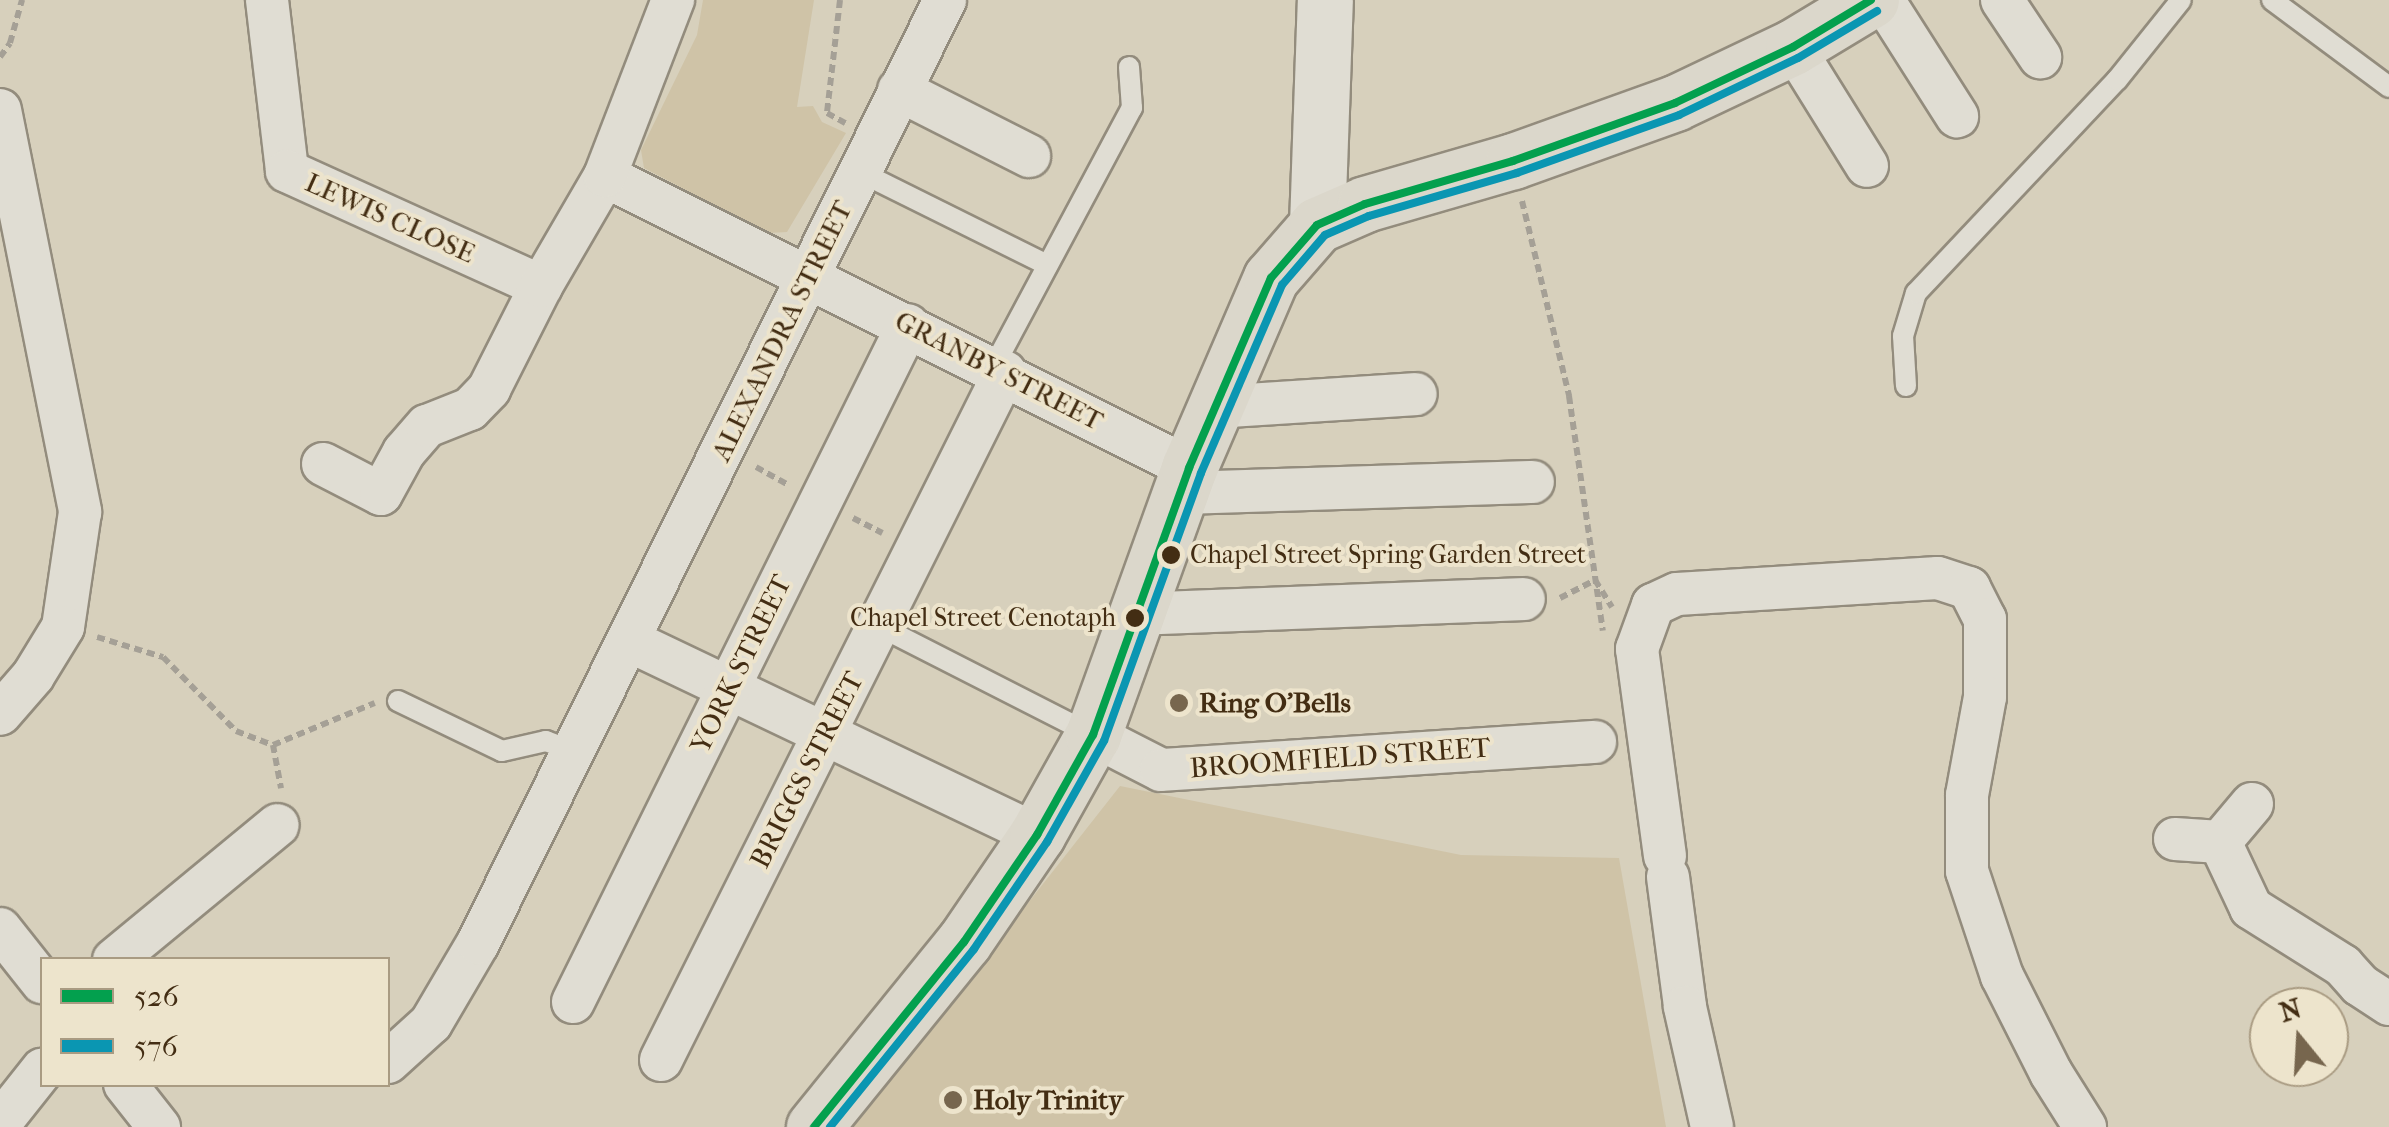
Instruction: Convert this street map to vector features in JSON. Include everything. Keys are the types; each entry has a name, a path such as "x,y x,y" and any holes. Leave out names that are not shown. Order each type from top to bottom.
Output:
{"main road":[{"path":"814,1127 964,942 1037,835 1093,735 1184,481 1271,278 1317,225 1365,204 1494,167 1676,103 1793,47 1871,0"}],"street":[{"name":"LEWIS CLOSE","path":"267,0 288,171 541,286"},
{"path":"324,464 381,494 404,452 428,426 470,409 489,389 541,286 605,176 673,0"},
{"path":"1317,225 1325,0"},
{"path":"1882,0 1956,116"},
{"path":"2002,0 2040,57"},
{"name":"ALEXANDRA STREET","path":"390,1060 431,1023 478,944 939,11"},
{"path":"1793,47 1867,166"},
{"path":"900,90 1030,156"},
{"path":"0,110 80,512 62,627 33,676 0,714"},
{"name":"GRANBY STREET","path":"605,176 999,369 1184,481"},
{"name":"YORK STREET","path":"574,1002 908,325"},
{"name":"BRIGGS STREET","path":"661,1060 879,626 999,369"},
{"path":"1216,407 1416,394"},
{"path":"1184,481 1532,482"},
{"path":"1712,1127 1685,1007 1637,648 1653,604 1677,594 1938,578 1969,588 1985,620 1985,697 1967,795 1967,871 2002,976 2051,1073 2085,1127"},
{"path":"1136,614 1524,599"},
{"path":"630,641 1037,835"},
{"name":"BROOMFIELD STREET","path":"1093,735 1161,770 1595,742"},
{"path":"2220,842 2252,804"},
{"path":"118,957 278,825"},
{"path":"2176,838 2220,842"},
{"path":"2220,842 2251,908 2344,966 2360,985 2389,1004"},
{"path":"0,929 40,979"},
{"path":"0,1122 40,1072"},
{"path":"127,1087 159,1127"}],"lane":[{"path":"1906,386 1904,336 1916,292 2117,80 2181,0"},
{"path":"2272,0 2389,87"},
{"path":"999,369 1048,265 1132,108 1129,67"},
{"path":"868,156 1048,265"},
{"path":"879,626 1093,735"},
{"path":"398,701 502,751 546,741 576,752"}],"path":[{"path":"0,57 10,43 22,0"},
{"path":"840,0 827,113 868,156"},
{"path":"1524,599 1564,598 1596,580 1637,648"},
{"path":"62,627 163,657 236,731 273,745 383,700 398,701"}],"shaded area":[{"path":"703,0 814,0 797,107 813,106 822,122 846,133 787,232 768,233 644,168 641,150 697,35"},
{"path":"1120,786 1461,855 1619,858 1666,1127 852,1127"}],"transit line":[{"name":"526","path":"814,1127 964,942 1037,835 1093,735 1189,468 1271,278 1317,225 1365,204 1513,161 1675,103 1793,47 1871,0"},
{"name":"576","path":"830,1127 974,949 1047,842 1104,741 1201,473 1282,285 1325,235 1369,216 1517,173 1679,115 1798,58 1877,11"}],"place":[{"name":"Chapel Street Spring Garden Street","path":"1171,555"},
{"name":"Chapel Street Cenotaph","path":"1135,618"},
{"name":"Ring O'Bells","path":"1179,703"},
{"name":"Holy Trinity","path":"953,1100"}]}
